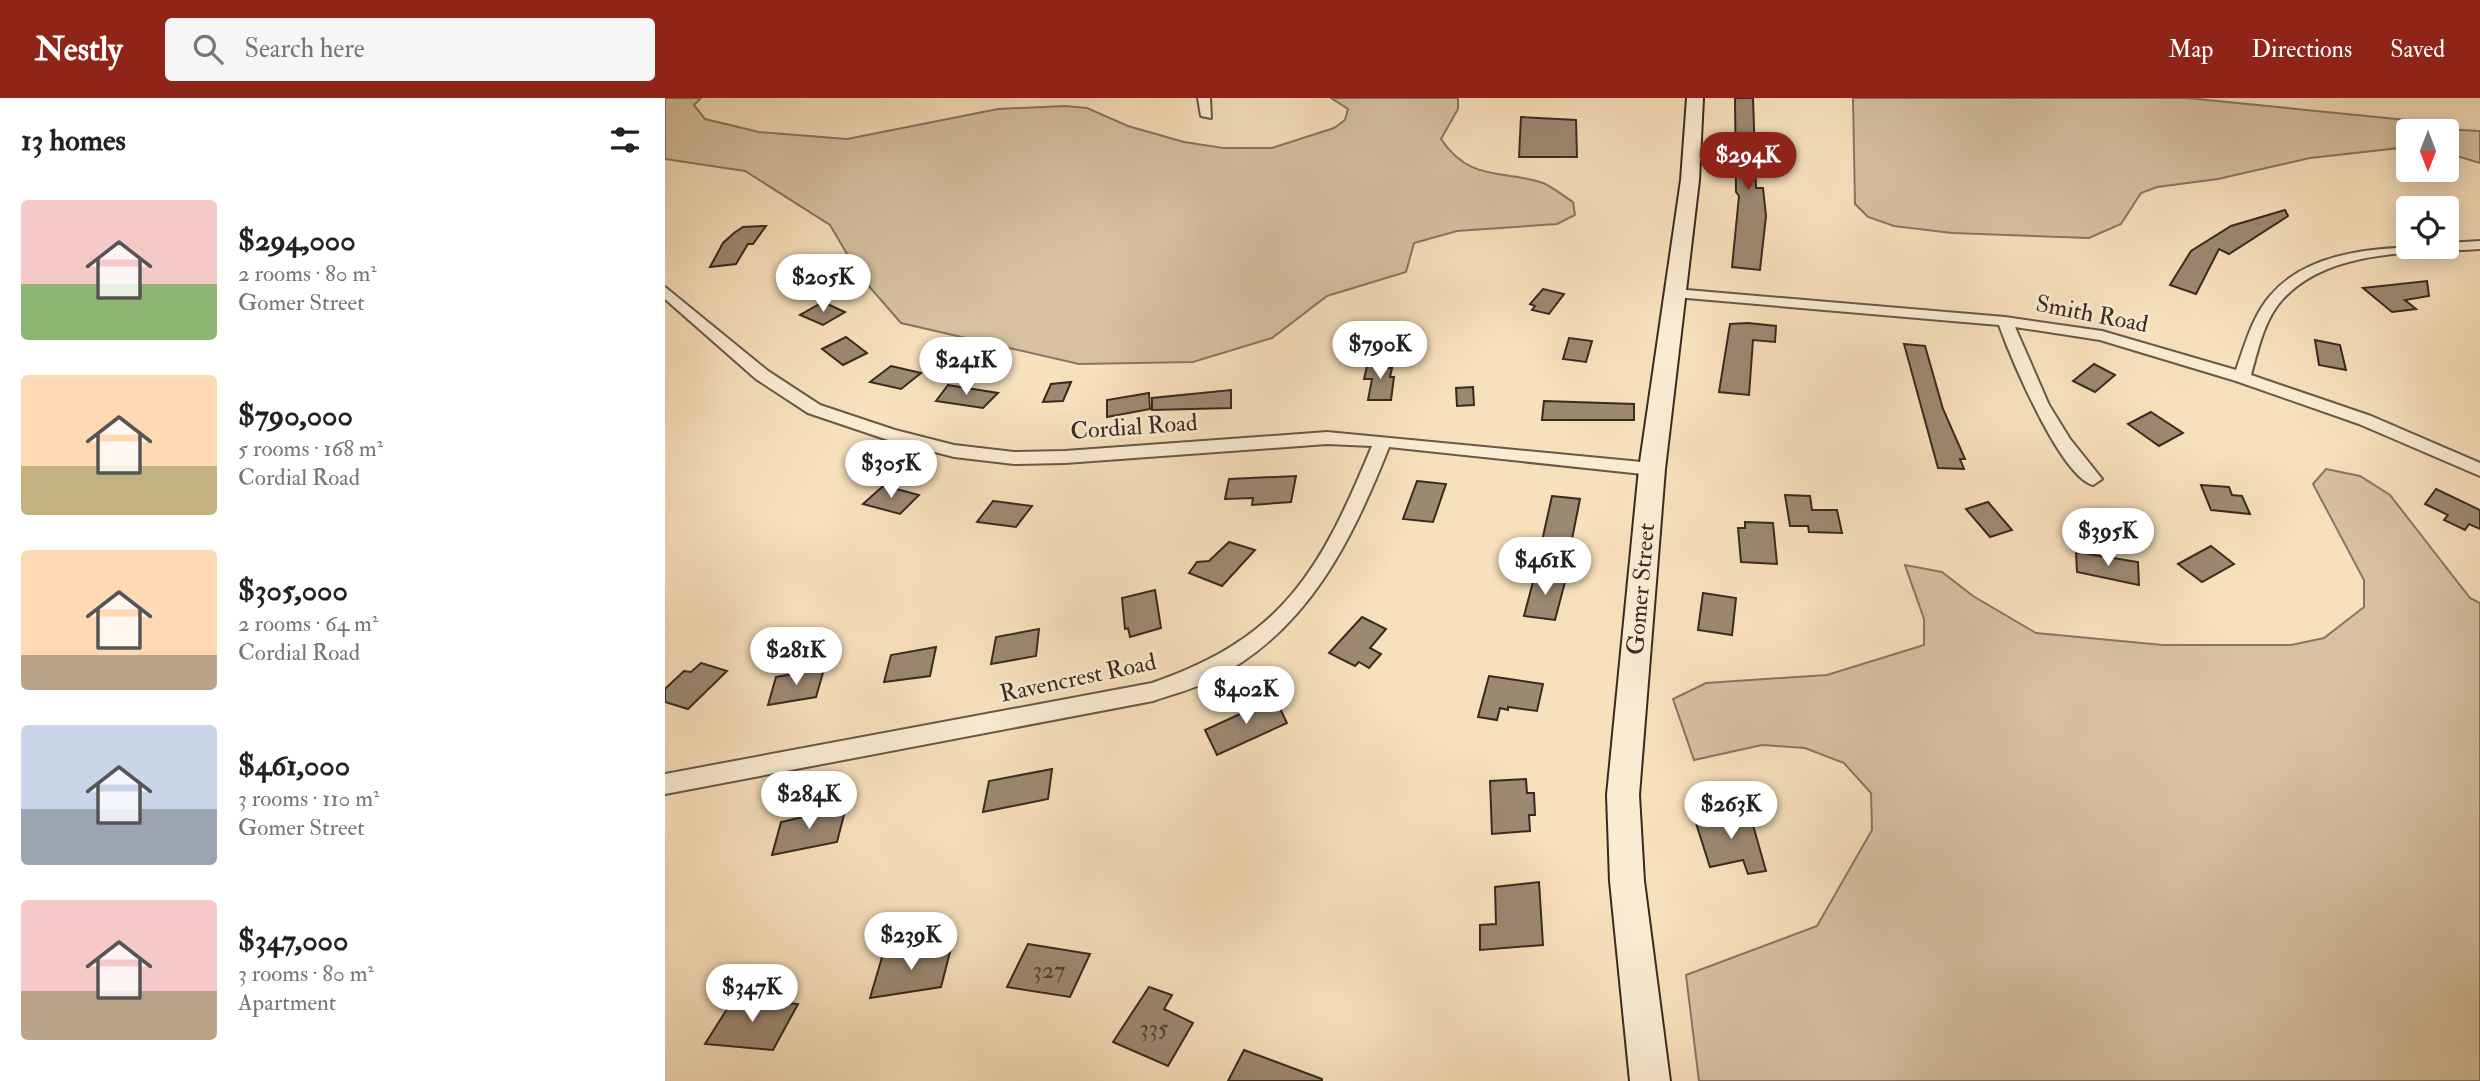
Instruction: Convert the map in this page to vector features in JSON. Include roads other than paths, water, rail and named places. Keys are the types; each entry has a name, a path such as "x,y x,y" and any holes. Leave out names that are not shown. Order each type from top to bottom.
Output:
{"street":[{"path":"1203,98 1207,116"},
{"name":"Gomer Street","path":"1650,1081 1627,881 1623,795 1652,469 1690,180 1695,98"},
{"path":"2242,377 2258,329 2274,300 2287,286 2305,274 2367,255 2480,245"},
{"name":"Cordial Road","path":"665,291 762,375 814,409 891,435 954,451 1014,458 1065,457 1327,438 1383,441 1652,469"},
{"name":"Smith Road","path":"1675,293 2005,321 2102,336 2242,377 2365,420 2480,470"},
{"path":"2005,321 2037,399 2074,457 2093,479"},
{"name":"Ravencrest Road","path":"665,784 1153,692 1208,672 1269,634 1299,605 1354,512 1383,441"}]}
